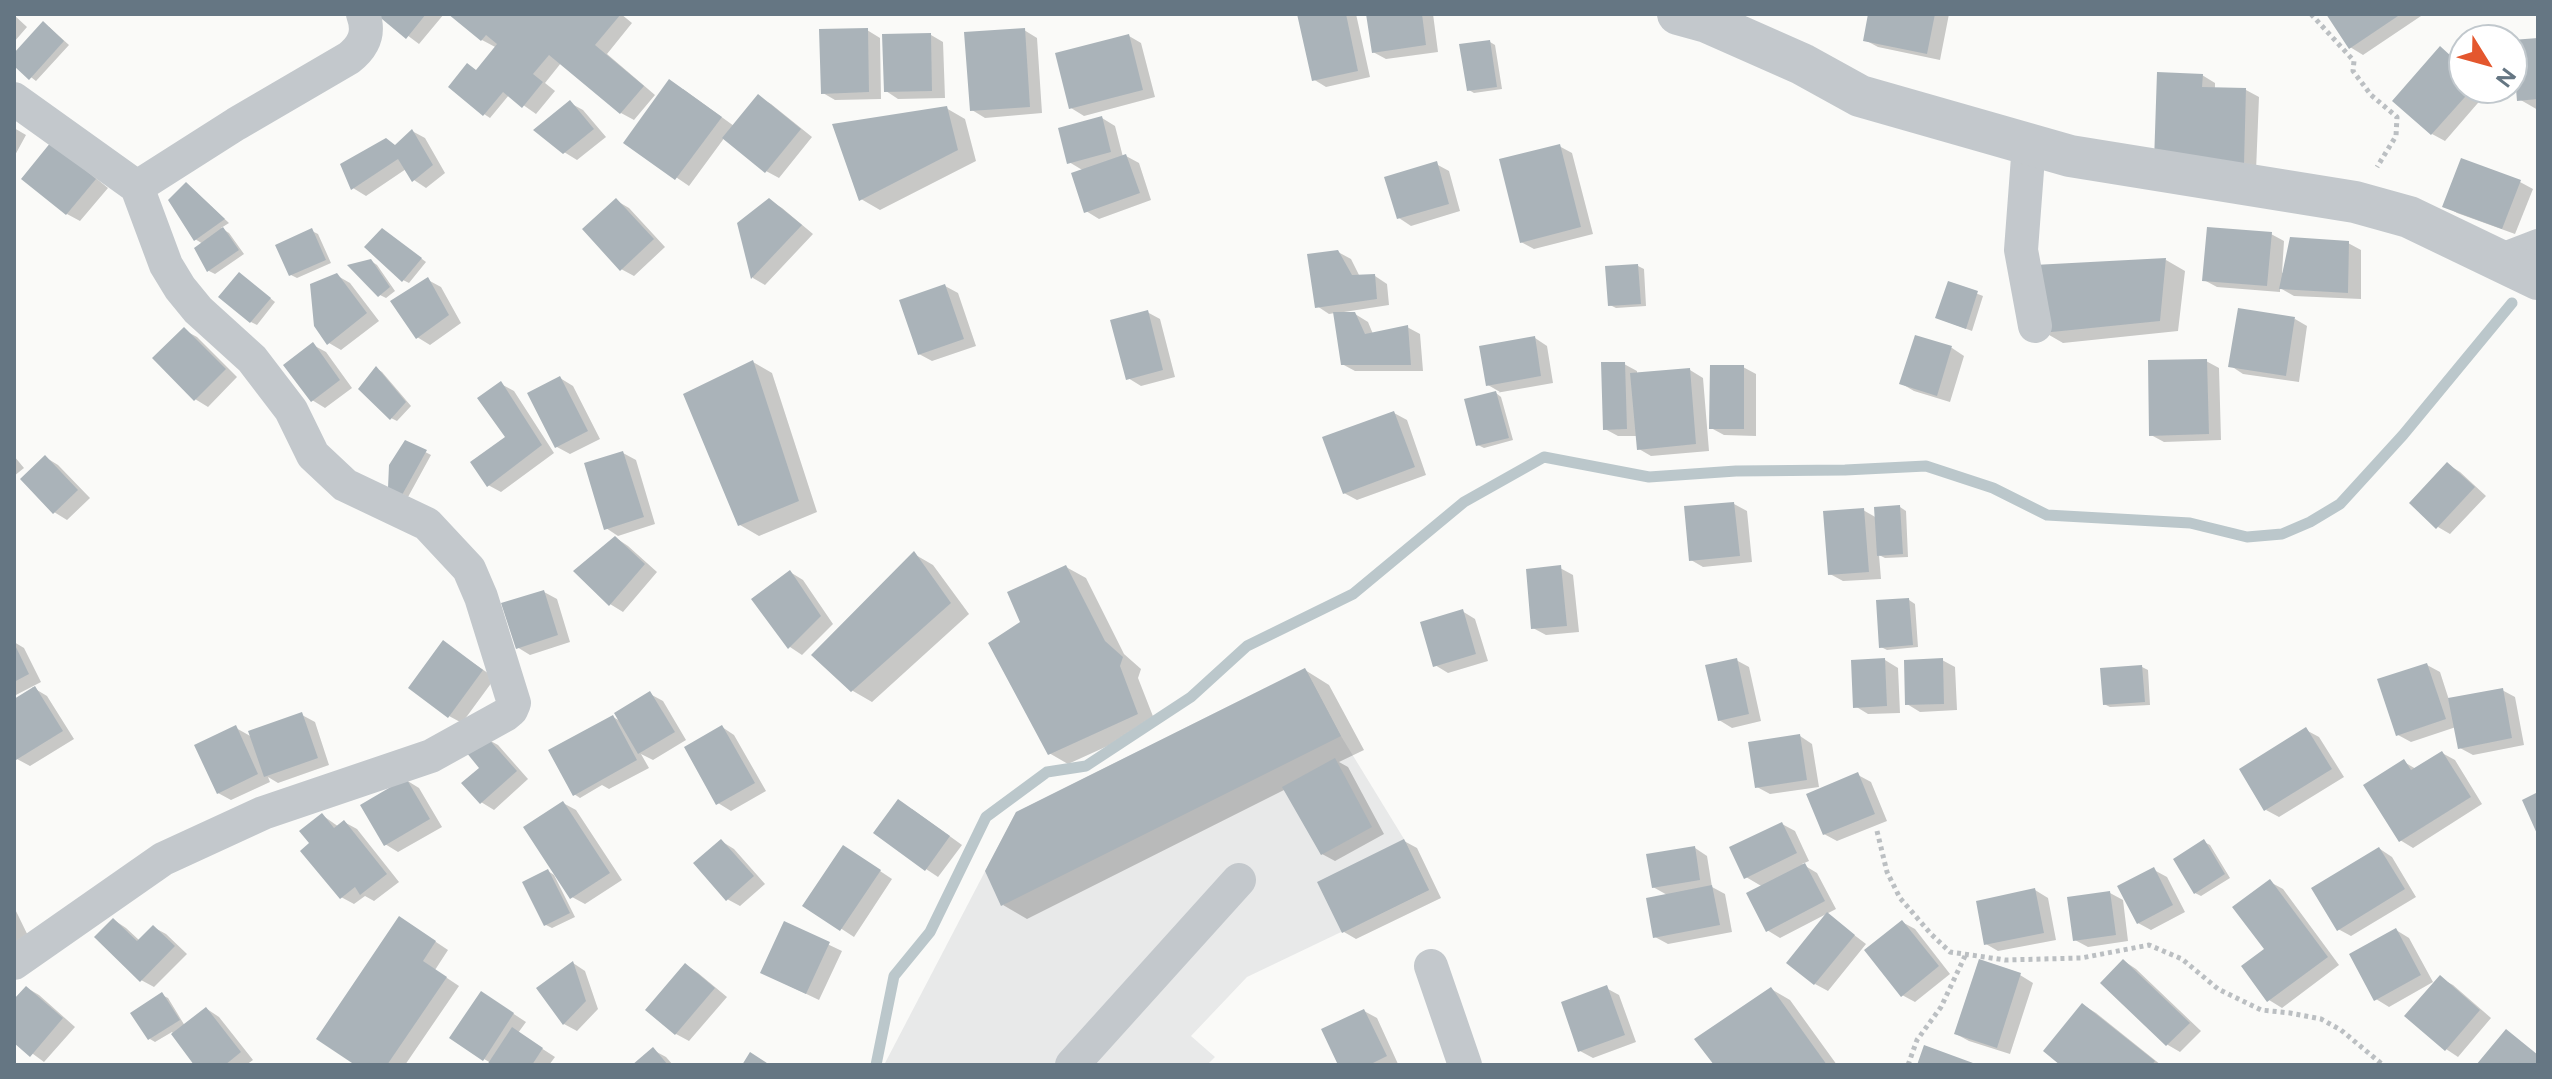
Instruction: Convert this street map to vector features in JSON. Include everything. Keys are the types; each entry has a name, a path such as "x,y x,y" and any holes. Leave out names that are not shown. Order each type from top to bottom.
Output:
{"street":[{"path":"137,187 349,58 364,42 366,26 363,14"},
{"path":"1678,14 1707,22 1802,64 1860,96 2070,156 2355,202 2409,217 2538,279"},
{"path":"14,99 137,187 166,265 180,288 198,310 252,359 291,410 313,455 345,485 427,524 469,569 481,597 514,703 505,715 431,756 263,813 163,859 14,963"},
{"path":"2029,144 2021,250 2035,326"},
{"path":"2499,261 2538,246"},
{"path":"1072,1065 1239,880"},
{"path":"1431,966 1465,1065"}],"path":[{"path":"2311,14 2354,61 2353,71 2371,95 2397,117 2396,136 2355,202"},
{"path":"1877,831 1887,872 1900,898 1950,952 2005,960 2081,958 2149,945 2182,959 2218,989 2261,1010 2321,1019 2341,1030 2383,1065"},
{"path":"1908,1065 1917,1040 1941,1007 1965,956"}],"shaded area":[{"path":"1305,668 1341,736 1404,839 1429,890 1247,977 1191,1036 1215,1057 1207,1065 884,1065 1016,812"}],"building":[{"path":"376,14 426,14 406,39"},
{"path":"448,14 621,14 595,45 644,86 620,114 549,55 533,74 543,82 522,108 503,92 483,116 448,87 467,63 476,70 497,44 486,35 481,41"},
{"path":"1297,14 1346,14 1358,71 1312,81"},
{"path":"1366,14 1422,14 1426,45 1372,53"},
{"path":"1868,14 1935,14 1927,54 1863,41"},
{"path":"2326,14 2401,14 2349,49"},
{"path":"43,21 64,41 29,80 14,66 14,53"},
{"path":"868,28 869,92 821,94 819,29"},
{"path":"1025,28 1030,107 970,111 964,32"},
{"path":"931,33 932,91 884,92 882,34"},
{"path":"1129,34 1143,90 1069,109 1055,53"},
{"path":"2538,38 2538,99 2528,100 2528,39"},
{"path":"1490,40 1497,87 1467,91 1459,44"},
{"path":"2440,46 2448,53 2448,104 2459,104 2431,135 2392,101"},
{"path":"2157,72 2203,74 2202,87 2246,88 2244,165 2154,162"},
{"path":"669,79 722,117 675,180 623,143"},
{"path":"758,94 801,129 765,173 722,138"},
{"path":"570,100 594,129 563,154 533,130"},
{"path":"947,106 958,150 859,201 832,124"},
{"path":"1102,116 1111,152 1067,164 1058,128"},
{"path":"412,129 433,165 412,182 398,159 351,190 340,164 386,138 395,145"},
{"path":"51,142 96,179 66,215 21,179"},
{"path":"1560,144 1581,227 1520,243 1499,159"},
{"path":"1126,154 1140,193 1084,213 1071,173"},
{"path":"2461,158 2521,180 2502,229 2442,207"},
{"path":"1437,161 1449,204 1397,219 1384,177"},
{"path":"186,182 225,219 194,241 168,200"},
{"path":"616,198 654,239 620,271 582,229"},
{"path":"769,198 802,225 751,279 737,223"},
{"path":"223,227 239,250 207,272 194,248"},
{"path":"2207,227 2272,232 2267,286 2202,281"},
{"path":"312,228 326,260 289,276 275,245"},
{"path":"382,228 422,258 402,282 364,247"},
{"path":"2290,237 2349,241 2348,293 2279,289"},
{"path":"1338,250 1352,275 1375,274 1377,299 1315,308 1307,254"},
{"path":"2166,258 2160,321 2042,333 2034,265"},
{"path":"371,259 390,287 378,297 347,265"},
{"path":"1638,264 1641,304 1608,306 1605,266"},
{"path":"239,272 271,298 250,323 218,297"},
{"path":"337,273 367,313 327,345 314,326 310,284"},
{"path":"428,277 449,315 416,339 390,301"},
{"path":"1948,281 1978,291 1966,329 1935,318"},
{"path":"945,284 964,339 918,355 899,300"},
{"path":"2238,308 2295,317 2286,376 2228,367"},
{"path":"1148,310 1163,370 1126,380 1110,320"},
{"path":"1333,312 1355,312 1365,334 1408,325 1411,365 1341,365"},
{"path":"184,327 226,369 194,401 152,358"},
{"path":"1915,335 1952,346 1937,396 1899,384"},
{"path":"1535,336 1541,376 1486,386 1479,346"},
{"path":"313,342 340,380 311,402 283,365"},
{"path":"2207,359 2209,434 2149,436 2148,360"},
{"path":"753,360 799,501 738,526 683,394"},
{"path":"1601,362 1625,362 1627,429 1603,430"},
{"path":"1710,365 1744,365 1744,429 1709,429"},
{"path":"376,366 406,402 390,420 358,389"},
{"path":"1690,368 1696,444 1637,450 1630,373"},
{"path":"560,376 588,431 555,448 527,393"},
{"path":"501,381 542,445 487,487 470,462 505,437 477,398"},
{"path":"1496,391 1509,438 1476,446 1464,399"},
{"path":"1394,411 1415,467 1343,494 1322,437"},
{"path":"405,440 427,450 402,495 388,488 389,465"},
{"path":"623,451 644,517 604,530 584,463"},
{"path":"45,455 78,490 53,514 20,479"},
{"path":"2447,462 2475,487 2436,529 2409,503"},
{"path":"1734,502 1740,556 1689,561 1684,506"},
{"path":"1900,505 1903,554 1877,556 1874,507"},
{"path":"1864,508 1869,572 1828,575 1823,511"},
{"path":"615,536 645,564 609,606 573,571"},
{"path":"914,551 951,603 851,692 811,655"},
{"path":"1066,565 1105,641 1123,657 1120,666 1138,714 1048,755 988,643 1020,622 1007,592"},
{"path":"1561,565 1567,626 1531,629 1526,569"},
{"path":"790,570 821,616 788,649 751,599"},
{"path":"544,590 558,635 516,649 501,603"},
{"path":"1909,598 1913,645 1879,648 1876,600"},
{"path":"1463,609 1476,654 1433,667 1420,622"},
{"path":"443,640 483,670 448,718 408,688"},
{"path":"14,643 29,674 14,682"},
{"path":"1737,658 1749,714 1718,721 1705,665"},
{"path":"1885,658 1887,706 1853,708 1851,660"},
{"path":"1943,658 1944,704 1905,705 1904,660"},
{"path":"2427,663 2446,719 2396,736 2377,679"},
{"path":"2142,665 2145,702 2103,705 2100,668"},
{"path":"1305,668 1341,736 1001,906 985,871 1016,812"},
{"path":"35,686 63,731 16,760 14,699"},
{"path":"2503,688 2512,738 2458,749 2448,698"},
{"path":"650,691 675,732 638,754 614,713"},
{"path":"302,712 318,758 264,777 248,731"},
{"path":"613,715 637,760 573,796 548,750"},
{"path":"236,725 258,774 217,794 194,745"},
{"path":"722,725 755,783 716,805 684,747"},
{"path":"2306,727 2332,769 2264,811 2239,769"},
{"path":"1800,734 1807,780 1755,788 1748,742"},
{"path":"485,735 517,771 480,804 461,783 479,768 466,752"},
{"path":"2442,751 2471,797 2399,842 2363,785 2404,759 2411,770"},
{"path":"1335,758 1372,827 1321,855 1282,787"},
{"path":"1858,772 1875,814 1823,835 1806,794"},
{"path":"406,778 430,819 384,846 360,805"},
{"path":"2538,792 2538,836 2522,800"},
{"path":"898,799 950,836 925,871 873,833"},
{"path":"563,801 610,873 570,899 523,827"},
{"path":"322,813 334,828 344,820 387,874 360,895 355,887 340,899 300,851 309,843 299,831"},
{"path":"1782,822 1797,853 1744,879 1729,847"},
{"path":"721,839 754,876 726,901 693,863"},
{"path":"1404,839 1429,890 1342,933 1317,882"},
{"path":"2204,839 2225,874 2194,894 2173,859"},
{"path":"843,845 881,870 840,931 802,906"},
{"path":"1695,846 1700,880 1652,888 1646,854"},
{"path":"2379,847 2405,889 2337,931 2311,888"},
{"path":"1805,863 1825,901 1766,932 1746,893"},
{"path":"2154,867 2173,905 2137,924 2117,886"},
{"path":"548,869 570,913 544,926 522,882"},
{"path":"2270,879 2328,957 2267,1002 2241,966 2264,949 2232,907"},
{"path":"1712,885 1720,925 1653,938 1646,898"},
{"path":"2035,888 2044,933 1984,945 1976,901"},
{"path":"2110,891 2116,935 2073,941 2067,897"},
{"path":"1827,912 1855,935 1814,985 1786,963"},
{"path":"399,916 436,941 423,961 447,977 387,1065 355,1065 316,1039"},
{"path":"113,918 137,941 153,925 175,946 140,982 94,937"},
{"path":"1902,920 1939,966 1901,997 1864,950"},
{"path":"784,921 830,942 806,994 760,973"},
{"path":"2396,928 2421,975 2374,1001 2349,954"},
{"path":"1979,959 2021,973 1997,1048 1954,1034"},
{"path":"2123,959 2190,1023 2166,1046 2100,983"},
{"path":"573,961 586,1001 563,1025 536,988"},
{"path":"685,963 715,988 675,1035 645,1010"},
{"path":"2440,975 2480,1010 2445,1051 2404,1016"},
{"path":"1607,985 1625,1035 1578,1052 1561,1002"},
{"path":"26,986 63,1018 30,1057 14,1043 14,999"},
{"path":"1771,987 1827,1065 1714,1065 1694,1039"},
{"path":"481,991 514,1013 483,1061 449,1038"},
{"path":"162,992 180,1020 148,1040 130,1013"},
{"path":"2082,1003 2155,1061 2152,1065 2060,1065 2043,1051"},
{"path":"206,1007 241,1052 225,1065 194,1065 171,1034"},
{"path":"1364,1009 1387,1056 1369,1065 1338,1065 1321,1029"},
{"path":"512,1027 543,1048 532,1065 487,1065"},
{"path":"2506,1029 2538,1055 2538,1065 2476,1065"},
{"path":"1924,1045 1973,1063 1917,1065"},
{"path":"653,1047 668,1065 632,1065"},
{"path":"750,1052 770,1065 742,1065"}],"waterway":[{"path":"876,1065 894,976 930,932 986,817 1047,772 1086,766 1191,697 1247,646 1353,594 1464,502 1544,457 1649,477 1736,471 1926,466 1993,488 2047,515 2190,523 2247,537 2282,534 2340,504 2403,435 2512,303"}]}
